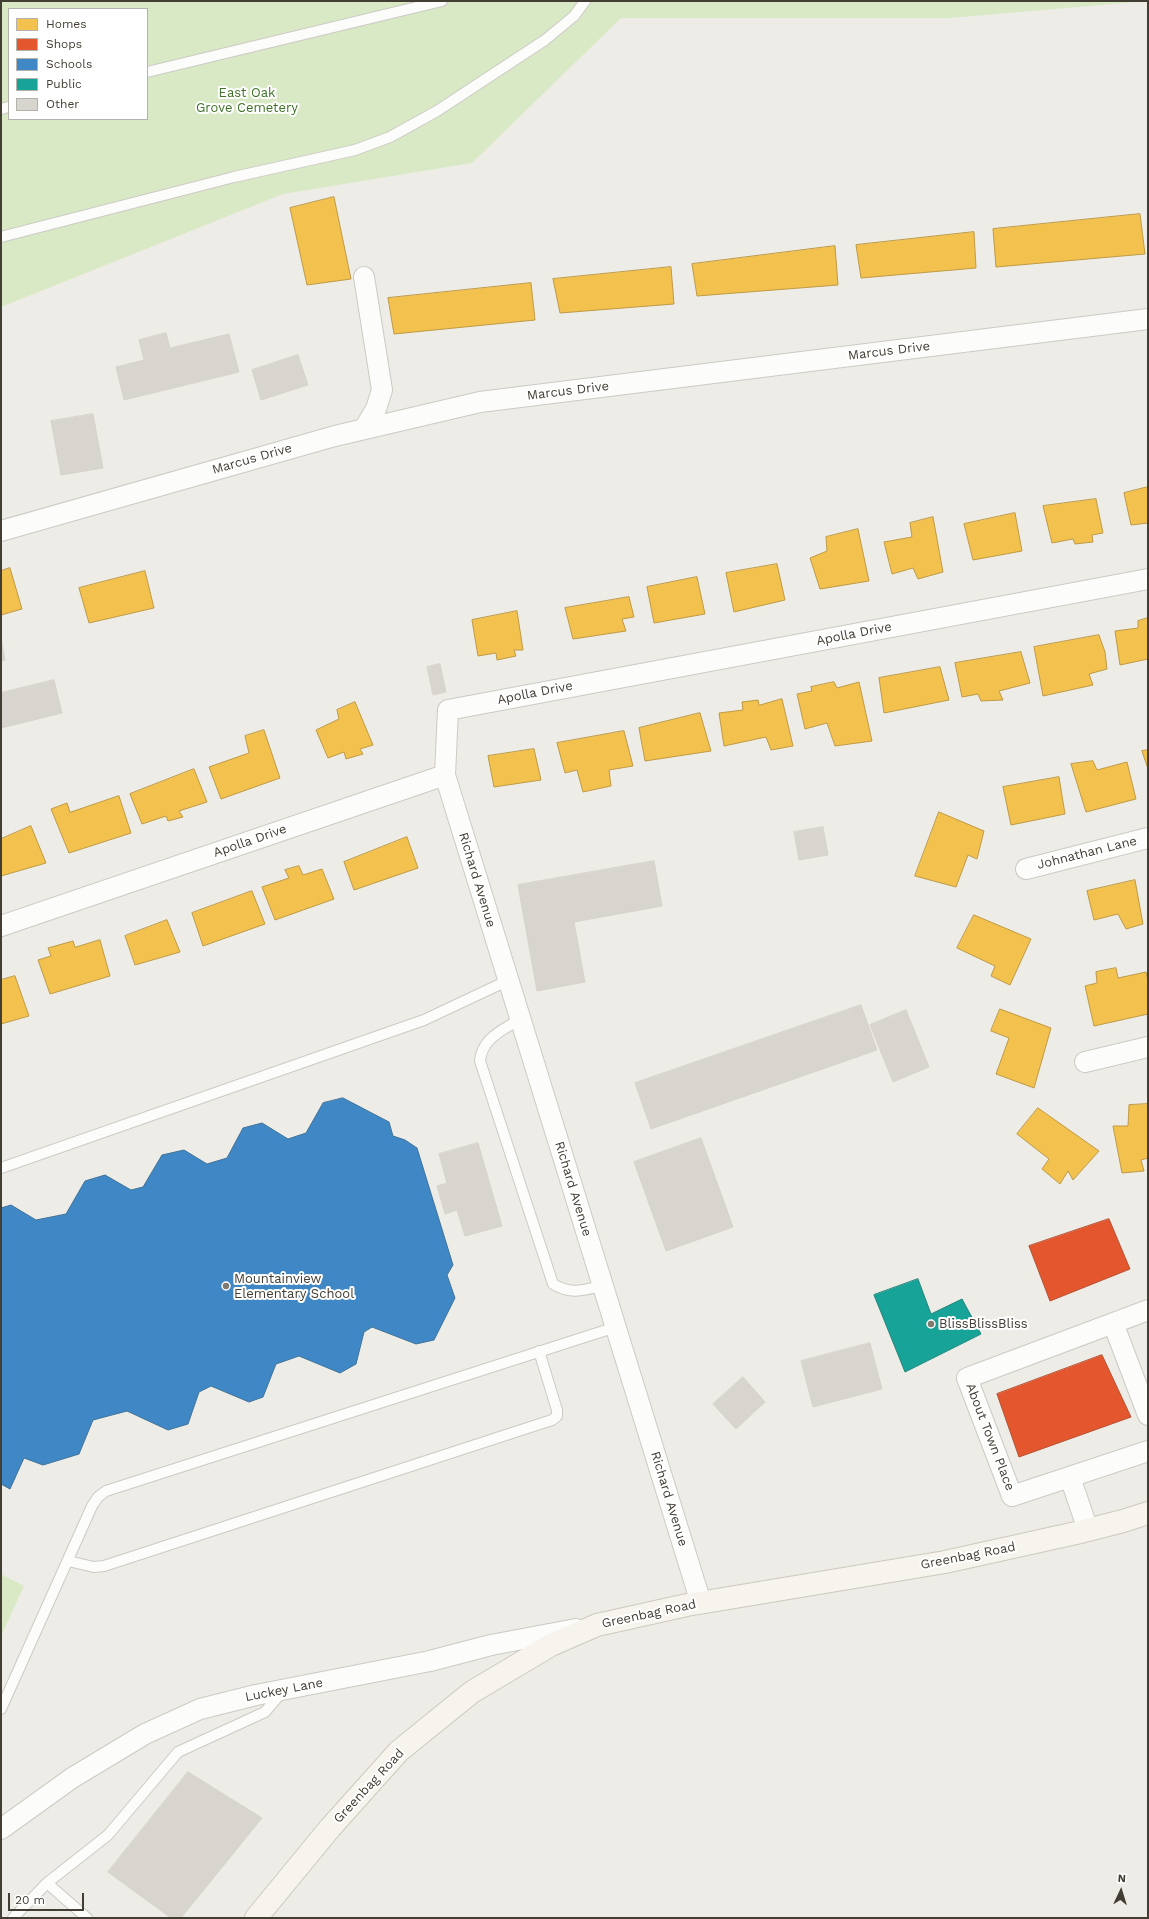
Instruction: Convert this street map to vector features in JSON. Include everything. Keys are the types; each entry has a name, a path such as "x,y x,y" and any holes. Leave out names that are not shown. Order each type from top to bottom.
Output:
{"main road":[{"name":"Greenbag Road","path":"256,1918 330,1828 399,1751 472,1692 551,1645 597,1625 701,1603 945,1562 1088,1530 1148,1513"}],"street":[{"path":"364,277 382,390 376,409 364,429"},
{"name":"Marcus Drive","path":"1,531 364,429 480,402 1148,319"},
{"name":"Apolla Drive","path":"1,926 445,775 448,710 1148,579"},
{"name":"Richard Avenue","path":"445,775 701,1603"},
{"name":"Johnathan Lane","path":"1026,868 1148,838"},
{"path":"1085,1062 1148,1047"},
{"name":"About Town Place","path":"1148,1310 967,1378 1012,1496 1148,1451"},
{"path":"1113,1323 1148,1416"},
{"path":"1070,1477 1088,1530"},
{"name":"Luckey Lane","path":"1,1829 72,1778 146,1734 200,1709 256,1695 430,1661 491,1645 597,1625"}],"lane":[{"path":"148,72 442,1"},
{"path":"1,237 234,177 355,150 390,137 437,111 545,40 574,16 585,1"},
{"path":"1,1168 424,1020 509,980"},
{"path":"520,1019 488,1040 481,1051 480,1061 553,1284 563,1290 573,1292 603,1286"},
{"path":"1,1709 92,1506 98,1497 114,1487 616,1327"},
{"path":"68,1561 94,1568 104,1566 552,1420 557,1416 557,1410 539,1351"},
{"path":"13,1918 47,1883 108,1835 178,1752 264,1712 283,1690"},
{"path":"47,1883 87,1918"}],"green space":[{"name":"East Oak Grove Cemetery","path":"1,1 1148,1 950,18 621,18 472,163 283,194 1,307"},
{"path":"1,1574 24,1586 1,1636"}],"building: Homes":[{"path":"334,197 351,279 307,285 290,208"},
{"path":"1140,214 1145,254 996,267 993,229"},
{"path":"974,232 976,268 861,278 856,245"},
{"path":"835,246 838,285 697,296 692,264"},
{"path":"671,267 674,304 560,313 553,279"},
{"path":"531,283 535,320 394,334 388,298"},
{"path":"1148,487 1148,523 1131,525 1124,493"},
{"path":"1096,499 1103,533 1092,535 1093,542 1075,544 1073,539 1052,543 1043,506"},
{"path":"1015,513 1022,551 973,560 964,524"},
{"path":"933,517 943,572 918,579 913,568 892,574 884,542 912,537 910,523"},
{"path":"858,529 869,581 820,589 810,558 827,551 826,537"},
{"path":"777,564 785,600 734,612 726,573"},
{"path":"10,568 22,609 1,615 1,571"},
{"path":"145,571 154,608 89,623 79,588"},
{"path":"697,577 705,614 654,623 647,587"},
{"path":"629,597 634,617 622,619 626,631 573,639 565,608"},
{"path":"517,611 523,650 514,650 516,656 497,660 496,653 478,656 472,620"},
{"path":"1148,618 1148,659 1120,665 1115,631 1138,628 1138,621"},
{"path":"1099,635 1105,652 1107,669 1089,674 1093,685 1043,696 1034,647"},
{"path":"1021,652 1030,683 999,691 1003,700 981,701 978,694 962,697 955,663"},
{"path":"940,667 949,700 884,713 879,678"},
{"path":"834,682 837,688 859,682 872,741 835,746 827,723 805,729 797,694 812,691 811,687"},
{"path":"782,699 793,746 771,750 766,737 724,746 719,713 743,710 742,702 758,700 759,705"},
{"path":"355,702 373,745 360,749 363,754 346,759 344,752 328,758 316,730 339,719 337,710"},
{"path":"700,713 711,751 645,761 639,728"},
{"path":"264,730 280,778 221,799 209,767 249,753 245,736"},
{"path":"624,731 633,766 609,770 611,786 583,792 577,770 565,773 557,743"},
{"path":"534,749 541,780 494,787 488,756"},
{"path":"1148,750 1148,769 1142,751"},
{"path":"1093,761 1097,770 1127,762 1136,799 1086,812 1071,764"},
{"path":"194,769 207,802 179,811 183,817 168,821 166,816 142,824 130,794"},
{"path":"1059,777 1065,814 1011,825 1003,787"},
{"path":"119,796 131,833 69,853 51,809 67,803 70,812"},
{"path":"939,812 984,831 977,859 968,855 956,887 915,876"},
{"path":"31,826 46,863 1,876 1,839"},
{"path":"407,837 418,868 354,890 344,862"},
{"path":"299,866 303,875 322,869 334,899 275,920 262,887 289,878 285,870"},
{"path":"1135,880 1143,924 1126,929 1118,914 1094,920 1087,891"},
{"path":"252,891 265,924 203,946 192,913"},
{"path":"974,915 1031,939 1010,985 991,976 995,966 957,948"},
{"path":"167,920 180,952 135,965 125,936"},
{"path":"100,940 110,976 50,994 38,960 51,956 48,948 73,941 75,947"},
{"path":"1116,968 1118,978 1146,972 1148,981 1148,1014 1094,1026 1085,986 1097,983 1096,972"},
{"path":"15,976 29,1016 1,1024 1,980"},
{"path":"1000,1009 1051,1028 1034,1088 996,1074 1009,1038 991,1031"},
{"path":"1148,1104 1148,1158 1141,1160 1144,1171 1122,1173 1113,1126 1128,1126 1129,1105"},
{"path":"1038,1108 1099,1151 1073,1180 1068,1171 1060,1184 1042,1169 1049,1159 1017,1134"}],"building: Shops":[{"path":"1109,1219 1130,1269 1050,1301 1029,1246"},
{"path":"1102,1355 1131,1417 1019,1457 997,1394"}],"building: Schools":[{"name":"Mountainview Elementary School","path":"343,1098 389,1122 393,1136 405,1140 417,1148 453,1265 447,1275 455,1298 434,1340 416,1344 372,1327 364,1332 356,1364 340,1373 299,1356 276,1364 263,1397 249,1402 211,1386 199,1392 188,1424 168,1430 127,1411 93,1420 79,1454 43,1465 24,1458 10,1489 1,1484 1,1208 11,1205 36,1220 66,1214 85,1181 105,1175 131,1190 143,1187 162,1155 184,1150 207,1164 227,1158 243,1128 262,1123 288,1139 306,1133 323,1103"}],"building: Public":[{"name":"BlissBlissBliss","path":"918,1279 931,1314 962,1299 981,1334 905,1372 874,1295"}],"building: Other":[{"path":"166,333 170,348 229,334 239,372 124,400 116,367 144,360 139,340"},
{"path":"298,355 308,385 261,400 252,370"},
{"path":"93,414 103,468 61,475 51,421"},
{"path":"1,638 5,660 1,661"},
{"path":"440,664 446,692 433,695 427,667"},
{"path":"54,680 62,713 1,728 1,693"},
{"path":"823,827 828,855 799,860 794,832"},
{"path":"654,861 662,906 574,922 585,982 537,991 518,885"},
{"path":"861,1005 877,1050 651,1129 635,1083"},
{"path":"906,1010 929,1067 893,1082 870,1025"},
{"path":"701,1138 733,1227 666,1251 634,1162"},
{"path":"478,1143 502,1226 465,1236 457,1210 445,1214 437,1186 447,1183 439,1154"},
{"path":"870,1343 882,1389 813,1407 801,1361"},
{"path":"743,1377 765,1402 736,1429 713,1404"},
{"path":"188,1772 262,1818 181,1918 171,1918 108,1872"}],"place":[{"name":"Mountainview Elementary School","path":"226,1286"},
{"name":"BlissBlissBliss","path":"931,1324"}]}
